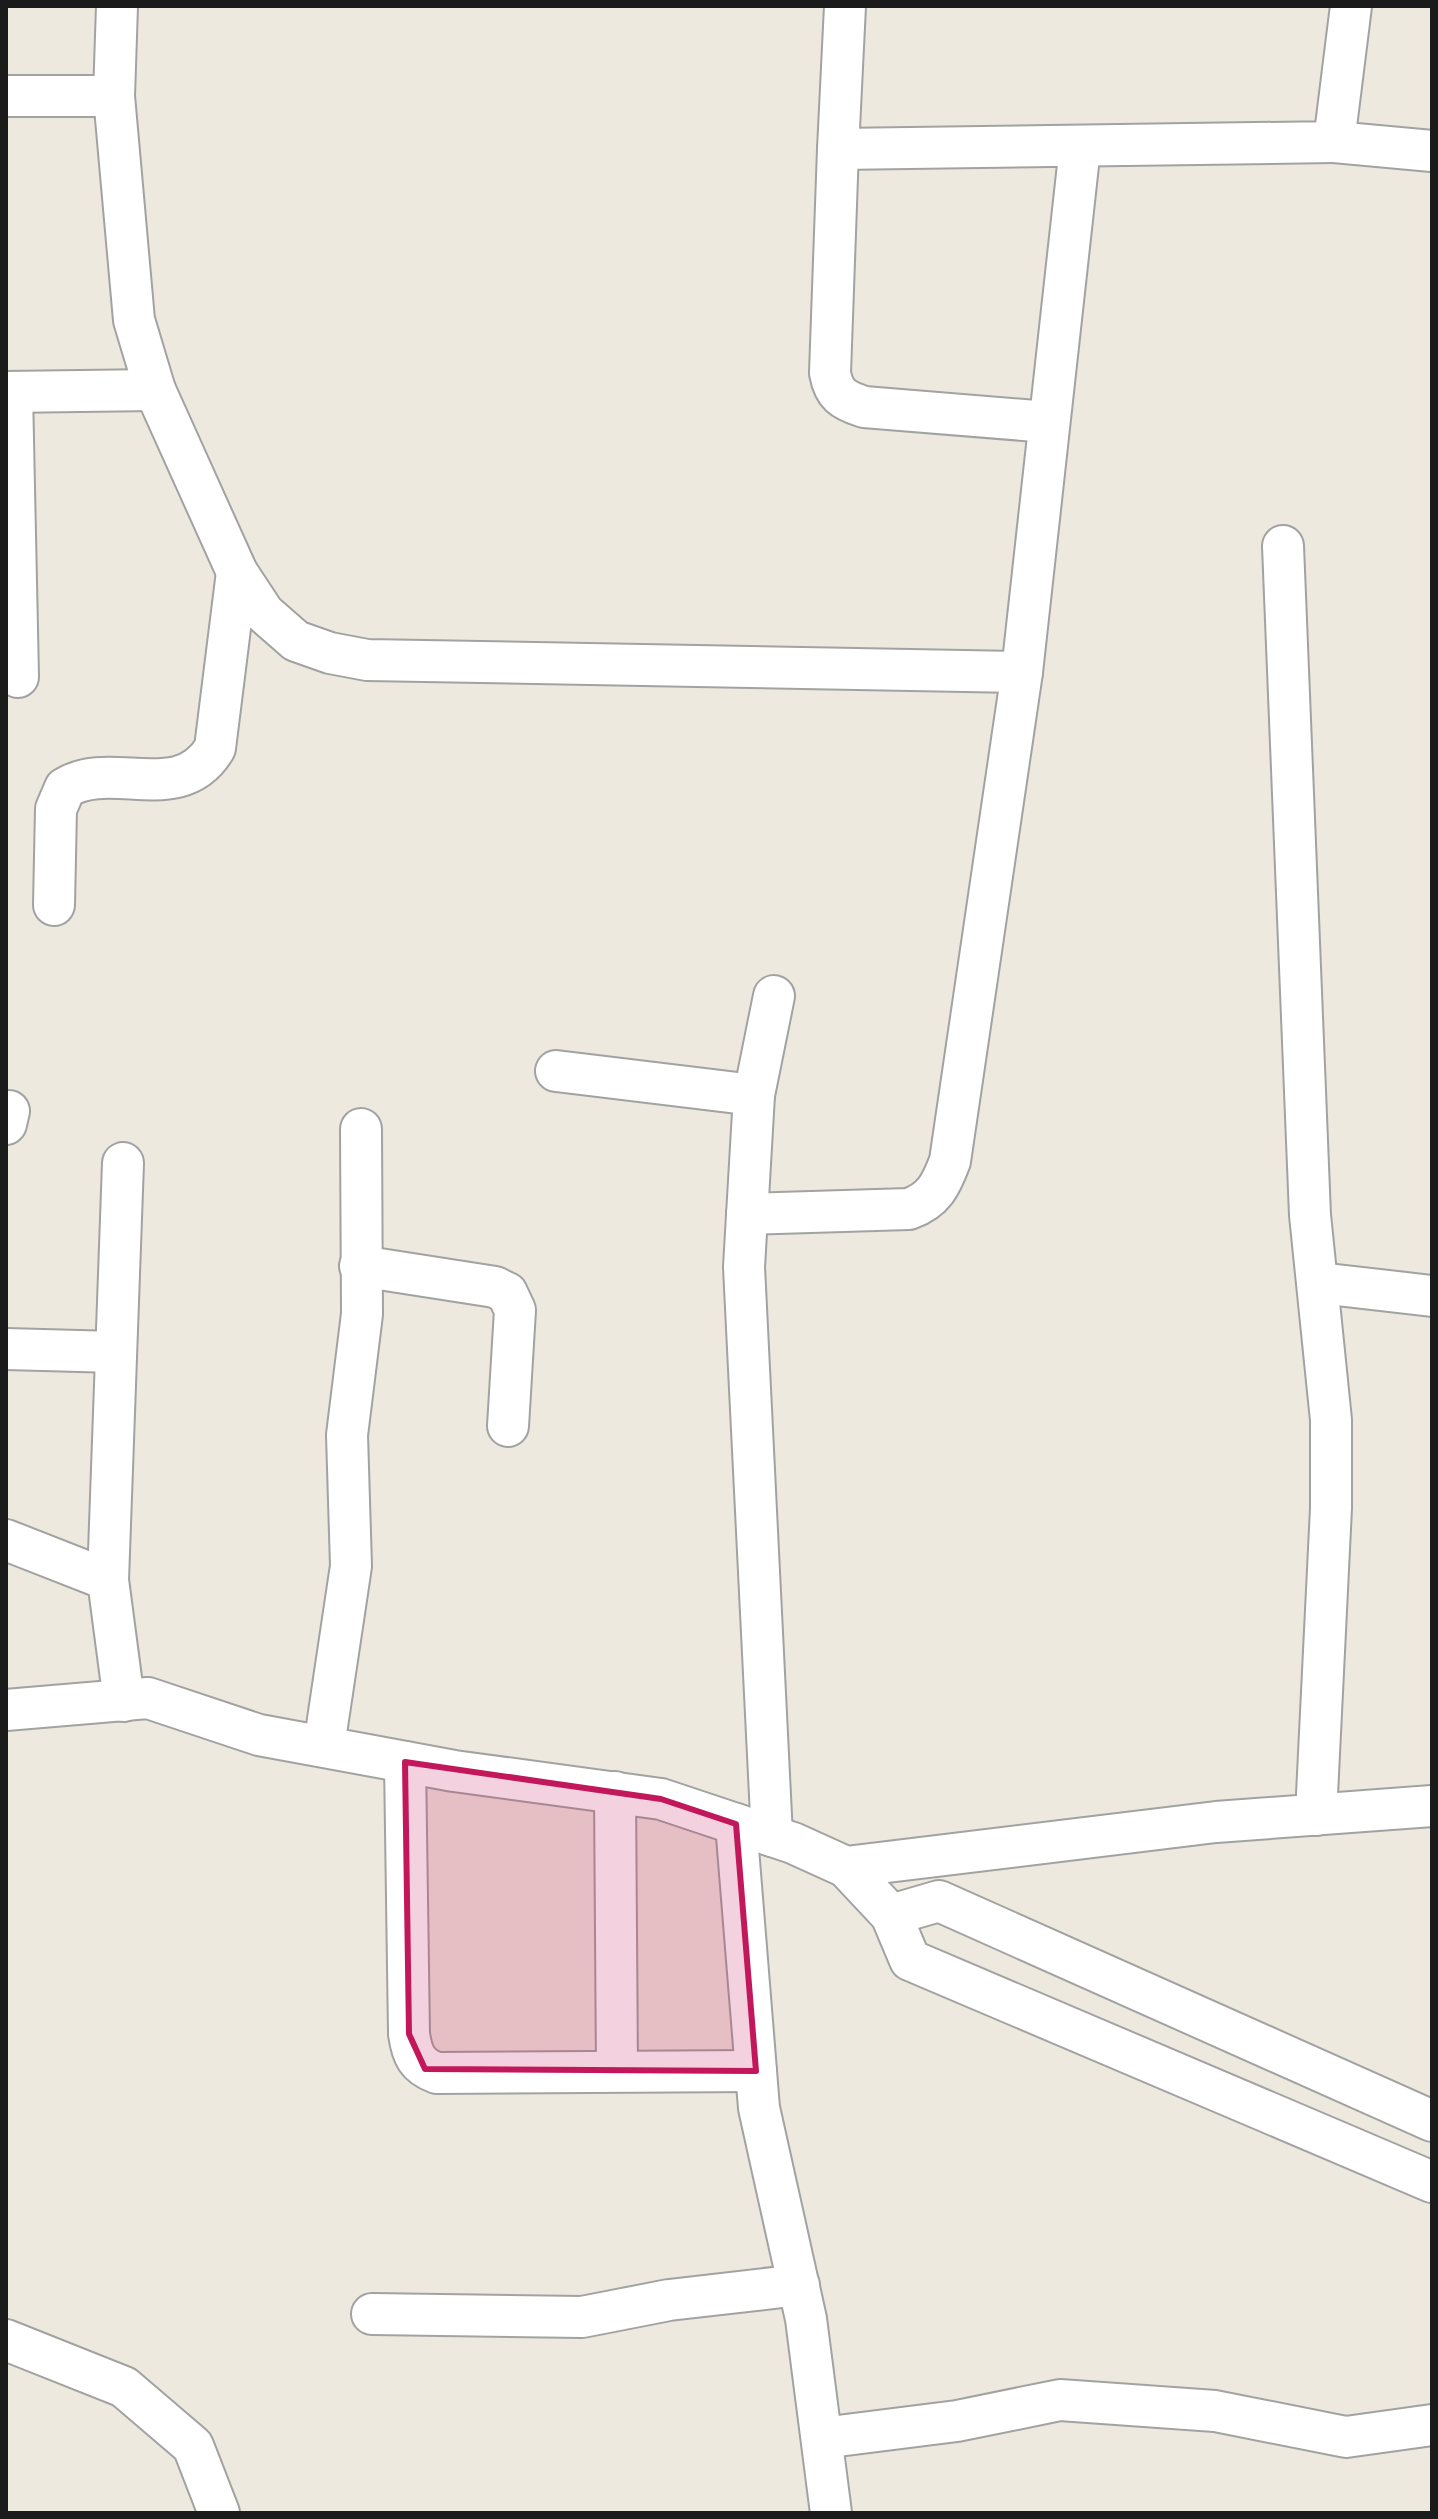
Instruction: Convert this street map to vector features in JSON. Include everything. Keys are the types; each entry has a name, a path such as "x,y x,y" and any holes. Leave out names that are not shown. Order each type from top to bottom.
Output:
{"street":[{"path":"117,6 114,96 134,320 155,390 237,572 264,613 296,641 330,653 367,660 1022,672"},
{"path":"845,6 830,353 833,388 843,401 864,407 1048,422"},
{"path":"1334,142 1351,6"},
{"path":"6,96 114,96"},
{"path":"838,149 1334,142 1432,151"},
{"path":"747,1214 909,1209 927,1202 941,1187 950,1161 1022,672 1080,147"},
{"path":"18,677 9,392 155,390"},
{"path":"1283,546 1310,1200 1331,1420 1331,1508 1316,1815"},
{"path":"54,905 56,809 65,788 84,780 169,779 190,774 205,765 215,748 237,572"},
{"path":"774,996 754,1095 745,1282 756,2071 759,2108 799,2285 831,2513"},
{"path":"556,1071 754,1095"},
{"path":"324,1746 351,1566 347,1435 362,1314 361,1129"},
{"path":"123,1163 108,1580 124,1701"},
{"path":"360,1266 495,1287 507,1293 515,1310 508,1426"},
{"path":"1319,1283 1432,1296"},
{"path":"6,1349 116,1352"},
{"path":"6,1540 108,1580"},
{"path":"6,1710 148,1698 259,1735 405,1762 661,1799 754,1830 846,1867 891,1915 910,1960 1432,2182"},
{"path":"405,1762 409,2034 416,2061 437,2073 756,2071"},
{"path":"615,1792 617,2071"},
{"path":"846,1867 1216,1822 1432,1806"},
{"path":"891,1915 939,1901 1432,2121"},
{"path":"1267,2112 1289,2056"},
{"path":"372,2314 582,2317 669,2300 799,2285"},
{"path":"6,2340 124,2387 193,2446 219,2513"},
{"path":"822,2438 957,2421 1060,2400 1215,2411 1346,2437 1432,2425"}],"highlighted area":[{"path":"405,1762 661,1799 736,1824 756,2071 425,2069 409,2034"}]}
